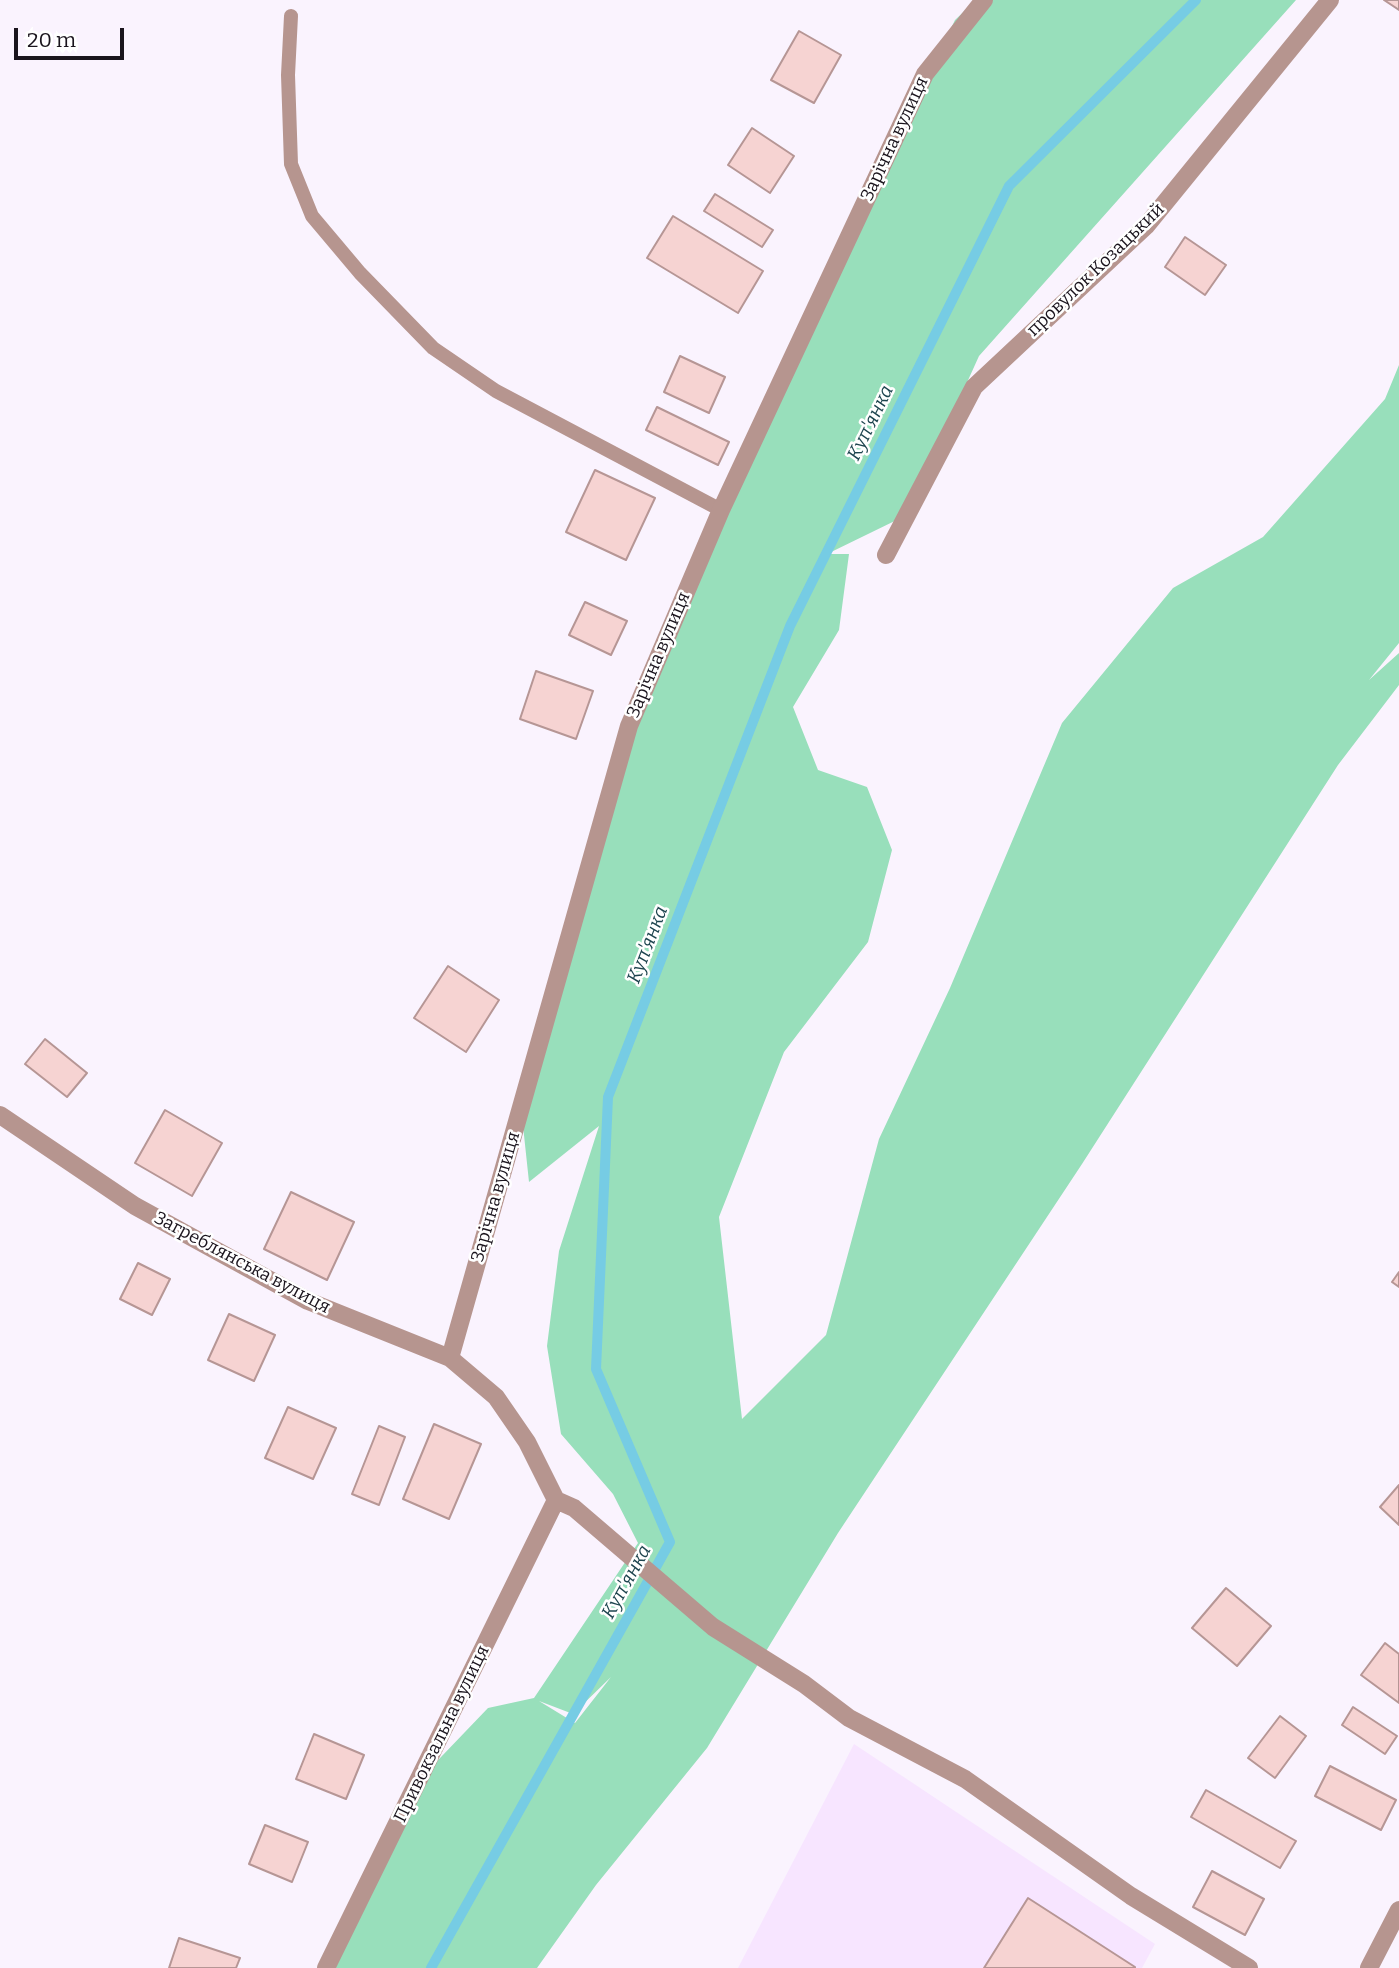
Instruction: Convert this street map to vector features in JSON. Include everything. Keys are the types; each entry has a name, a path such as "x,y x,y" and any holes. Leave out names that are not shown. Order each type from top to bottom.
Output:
{"street":[{"name":"Зарічна вулиця","path":"450,1357 629,726 721,510 925,74 984,0"},
{"name":"провулок Козацький","path":"886,555 974,387 1146,226 1330,0"},
{"name":"Загреблянська вулиця","path":"0,1115 135,1206 308,1301 450,1357 496,1397 527,1443 556,1500"},
{"path":"556,1500 574,1508 713,1627 804,1684 849,1718 965,1779 1131,1896 1249,1968"},
{"name":"Привокзальна вулиця","path":"326,1968 556,1500"},
{"path":"1369,1968 1399,1910"}],"lane":[{"path":"291,16 288,75 291,164 312,216 360,273 433,348 496,391 721,510"}],"shaded area":[{"path":"854,1744 1155,1944 1142,1968 738,1968"}],"green space":[{"path":"976,0 1296,0 979,356 907,515 827,554 849,554 839,630 793,707 818,770 867,787 892,850 868,942 784,1052 719,1217 742,1419 826,1335 879,1139 950,988 1062,723 1173,588 1263,537 1385,399 1399,365 1399,643 1369,680 1399,653 1399,685 1338,765 1082,1164 838,1533 707,1748 596,1885 537,1968 324,1968 418,1781 488,1708 534,1698 638,1543 613,1494 561,1434 547,1346 559,1251 599,1126 529,1182 521,1107 599,832 676,615 830,277 955,20","holes":["611,1677 575,1723 539,1701 573,1714"]}],"building":[{"path":"1384,0 1399,0 1399,10"},
{"path":"799,31 841,55 814,103 771,80"},
{"path":"752,128 794,156 770,193 728,165"},
{"path":"715,194 773,230 762,247 704,211"},
{"path":"673,216 763,271 738,313 647,258"},
{"path":"1185,237 1226,265 1205,295 1165,267"},
{"path":"680,356 725,377 709,413 664,392"},
{"path":"657,407 729,442 718,465 646,430"},
{"path":"595,470 655,498 626,560 566,532"},
{"path":"585,602 627,621 611,655 569,635"},
{"path":"536,671 593,691 576,739 520,719"},
{"path":"448,966 499,1000 466,1052 414,1018"},
{"path":"45,1039 87,1073 67,1097 25,1064"},
{"path":"165,1110 222,1143 192,1196 135,1163"},
{"path":"291,1192 354,1222 327,1280 264,1249"},
{"path":"138,1263 170,1279 152,1315 120,1299"},
{"path":"1399,1272 1399,1287 1392,1282"},
{"path":"229,1314 275,1335 254,1381 208,1360"},
{"path":"288,1407 336,1428 313,1479 265,1458"},
{"path":"434,1424 481,1444 449,1519 403,1499"},
{"path":"379,1426 405,1437 379,1505 352,1494"},
{"path":"1399,1485 1399,1525 1380,1507"},
{"path":"1226,1588 1271,1626 1237,1666 1192,1628"},
{"path":"1385,1643 1399,1654 1399,1703 1361,1675"},
{"path":"1353,1707 1397,1736 1385,1754 1342,1725"},
{"path":"1280,1716 1306,1736 1275,1778 1248,1758"},
{"path":"314,1734 364,1755 346,1799 296,1779"},
{"path":"1330,1766 1396,1800 1381,1830 1315,1796"},
{"path":"1206,1790 1296,1841 1280,1868 1191,1817"},
{"path":"265,1825 308,1842 292,1882 249,1864"},
{"path":"1212,1871 1264,1899 1245,1935 1193,1907"},
{"path":"1028,1898 1135,1967 1135,1968 984,1968"},
{"path":"179,1938 240,1958 236,1968 169,1968"}],"waterway":[{"name":"Куп'янка","path":"431,1968 670,1542 596,1369 608,1097 790,626 1009,186 1196,0"}]}
